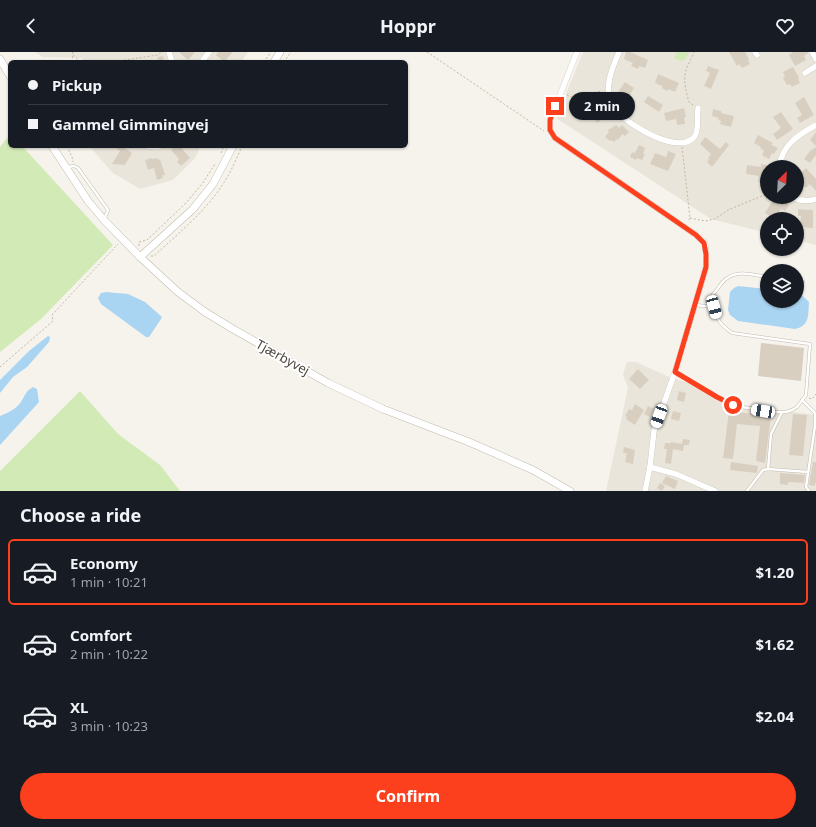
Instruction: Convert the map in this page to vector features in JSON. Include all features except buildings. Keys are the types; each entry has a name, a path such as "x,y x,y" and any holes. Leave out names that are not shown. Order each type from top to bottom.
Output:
{"street":[{"path":"202,60 209,52"},
{"path":"577,52 550,120 550,130 555,138 696,235 704,243 706,254 706,267 695,305 675,372 654,431 650,467 644,491"},
{"path":"619,52 611,72 608,86 610,100 619,113 634,125 650,135 666,141 679,143 688,142 694,136 697,129 698,108"},
{"path":"812,52 816,59"},
{"path":"0,59 8,73"},
{"path":"805,73 816,66"},
{"path":"781,160 788,146 794,139 801,133 816,125"},
{"name":"Tjærbyvej","path":"53,148 88,201 104,220 140,257 178,292 205,312 328,383 382,409 469,442 533,470 570,491"},
{"path":"140,257 193,209 213,184 232,148"},
{"path":"804,201 816,199"},
{"path":"650,467 676,474 715,491"}],"lane":[{"path":"65,167 74,166 78,168 108,210 104,220"},
{"path":"675,372 717,397 742,408 782,412 792,410 803,399 806,395 810,344 732,333 723,327 717,319 712,304 713,294 717,291 725,279 734,274 744,273 760,276"},
{"path":"695,305 714,307"},
{"path":"803,399 815,413 815,426 806,487 809,491"},
{"path":"768,469 771,434 782,412"},
{"path":"747,491 763,470 768,469 808,472"}],"path":[{"path":"72,60 73,52"},
{"path":"125,60 158,55 161,52"},
{"path":"286,60 292,52"},
{"path":"427,52 555,138"},
{"path":"694,52 686,68 685,76 689,102 698,108"},
{"path":"73,55 79,60"},
{"path":"560,93 571,97 609,89"},
{"path":"682,143 690,218 684,227"},
{"path":"68,148 74,166"},
{"path":"221,153 223,148"},
{"path":"140,257 139,242 147,240 186,203 202,184 218,160"},
{"path":"690,218 701,221 710,221 728,210 760,197"},
{"path":"0,367 53,322 52,315 123,239"},
{"path":"803,399 812,398 816,394"}],"shaded area":[{"path":"35,52 248,52 242,60 84,60 82,58 43,57"},
{"path":"583,52 816,52 816,245 804,242 804,212 760,212 760,231 711,219 556,118"},
{"path":"91,148 200,148 195,158 173,180 140,189 113,173"},
{"path":"627,362 636,362 667,376 704,388 737,404 816,415 816,491 606,491 628,388 623,374"}],"green space":[{"path":"677,52 689,52 685,60 681,61 674,58"},
{"path":"8,137 8,148 24,148 113,245 41,319 0,352 0,147"},
{"path":"80,391 118,434 160,465 180,491 0,491 0,471"}],"water":[{"path":"738,286 760,288 760,308 804,308 804,297 809,302 806,323 800,328 795,329 738,321 730,315 728,310 730,292"},
{"path":"101,293 128,294 145,302 162,317 149,337 146,337 101,304 98,298"},
{"path":"48,336 50,337 49,342 27,367 13,377 0,393 0,380 29,351"},
{"path":"33,387 37,389 39,402 0,445 0,416 17,407 27,392"}],"route":[{"path":"555,106 550,120 550,130 555,138 696,235 704,243 706,267 675,372 733,405"}]}
